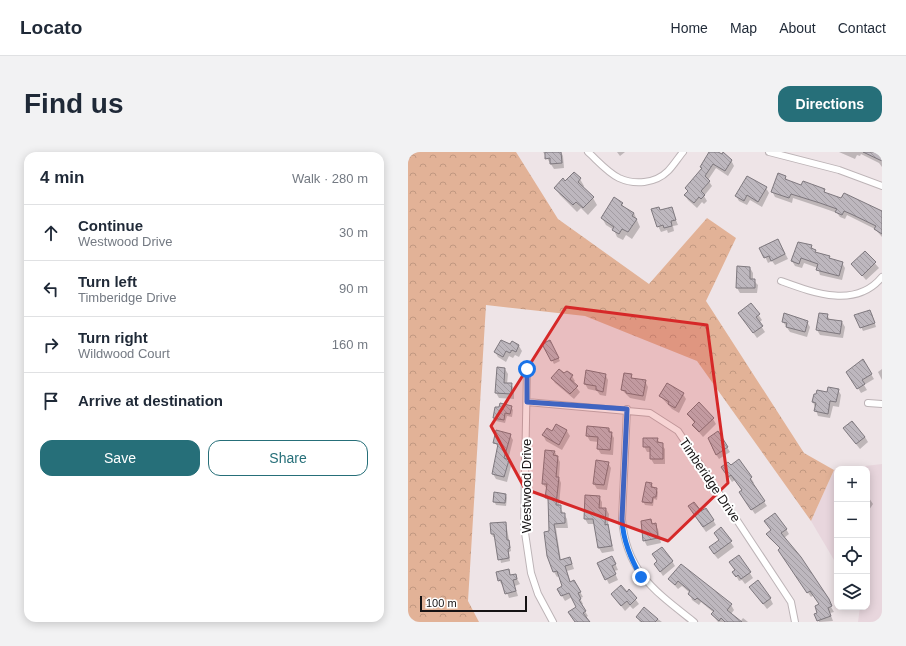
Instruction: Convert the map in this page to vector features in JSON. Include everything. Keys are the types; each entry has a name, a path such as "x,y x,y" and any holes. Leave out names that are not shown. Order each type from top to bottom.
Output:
{"street":[{"path":"588,152 618,178 630,182 643,182 653,180 667,172 683,152"},
{"path":"769,152 839,170 882,186"},
{"path":"781,281 814,292 841,296 859,294 871,289 882,277"},
{"name":"Westwood Drive","path":"527,369 524,526 531,573 538,594 553,622"},
{"name":"Timberidge Drive","path":"527,402 627,409 650,413 678,431 791,602 795,622"},
{"path":"868,403 882,404"},
{"path":"627,409 622,519 623,535 633,562 641,577 694,622"}],"highlighted area":[{"path":"566,307 707,325 728,483 668,541 525,489 491,426"}],"shaded area":[{"path":"882,464 882,622 858,622 860,610 870,610 870,466 865,466"},
{"path":"834,470 834,560 811,521"}],"green space":[{"path":"408,152 516,152 558,219 649,284 707,218 736,238 706,301 804,453 834,470 811,521 697,361 585,316 486,305 468,601 479,622 408,622"}],"building":[{"path":"545,152 561,152 562,163 550,164 550,158 545,159"},
{"path":"709,152 718,152 722,154 723,152 732,160 725,171 713,164 705,176 710,181 701,191 705,195 701,199 699,197 694,203 684,195 688,191 685,188 702,168 700,167"},
{"path":"863,152 882,152 882,161"},
{"path":"574,172 581,178 578,182 594,197 583,208 576,202 573,205 554,188 563,178 565,181"},
{"path":"778,173 786,176 785,179 801,185 803,181 825,189 824,192 841,198 844,193 882,211 882,234 874,229 876,226 844,211 842,215 835,212 837,209 820,203 791,194 789,198 771,192"},
{"path":"747,176 767,187 758,202 747,195 744,201 735,196"},
{"path":"614,197 623,203 621,205 634,213 632,216 637,219 628,232 622,229 619,234 612,230 614,227 601,218"},
{"path":"659,207 660,210 672,207 676,220 671,221 672,226 664,228 663,225 657,227 651,209"},
{"path":"778,239 785,254 771,261 769,256 764,258 759,248"},
{"path":"798,242 812,245 811,248 816,250 815,252 830,256 829,258 843,262 839,276 816,270 818,264 801,258 799,264 791,261"},
{"path":"865,251 876,262 862,276 851,264"},
{"path":"737,266 750,267 750,279 755,279 755,288 736,288"},
{"path":"751,303 760,314 756,317 763,326 753,333 738,313"},
{"path":"870,310 875,323 860,328 854,315"},
{"path":"784,313 808,321 805,332 786,327 787,323 782,322"},
{"path":"819,313 828,314 827,319 842,321 840,334 816,330"},
{"path":"501,340 510,344 512,341 519,345 516,352 512,350 510,353 506,351 503,357 494,352"},
{"path":"550,340 559,358 551,361 542,344"},
{"path":"863,359 872,374 862,380 865,384 857,389 846,372"},
{"path":"497,367 505,368 504,383 512,383 511,394 495,393"},
{"path":"559,369 564,373 567,371 573,375 570,379 578,386 570,394 551,378"},
{"path":"586,370 606,374 603,392 596,390 596,386 584,384"},
{"path":"624,373 632,374 631,378 646,380 643,396 626,393 626,391 621,390"},
{"path":"667,383 684,393 675,408 659,396"},
{"path":"828,387 839,389 836,402 830,401 828,414 814,411 816,403 812,402 814,394 816,394 817,390 827,392"},
{"path":"699,402 714,418 699,432 692,425 695,422 687,414"},
{"path":"500,403 512,406 510,414 505,413 504,420 493,418 495,407 499,407"},
{"path":"852,421 865,437 856,444 843,428"},
{"path":"556,424 567,430 559,445 542,435 547,428 552,431"},
{"path":"587,426 609,428 609,432 612,432 610,450 597,449 598,437 586,436"},
{"path":"496,430 511,434 504,458 509,460 504,477 492,474 498,444 493,443"},
{"path":"718,431 728,447 716,455 708,438"},
{"path":"643,438 658,438 657,442 663,443 663,459 650,459 650,447 643,447"},
{"path":"545,450 555,451 553,455 558,456 556,477 559,477 556,505 561,505 561,513 565,513 565,523 554,524 560,560 570,557 572,564 565,566 570,582 574,580 581,592 578,593 581,599 579,600 586,611 583,613 590,622 575,622 568,612 576,607 569,593 561,596 557,589 562,586 557,571 553,572 547,556 544,532 549,531 548,498 545,498 547,484 542,484"},
{"path":"739,459 752,477 750,479 765,501 751,510 739,492 742,490 731,475 728,477 721,467 728,462 731,465"},
{"path":"596,460 609,462 604,485 593,484"},
{"path":"646,482 652,483 651,487 657,488 656,497 653,497 652,503 642,502"},
{"path":"494,492 506,494 505,503 493,502"},
{"path":"585,495 600,496 599,508 606,508 605,525 608,524 612,546 598,548 593,519 584,519"},
{"path":"694,502 701,511 706,508 714,520 703,527 688,506"},
{"path":"775,513 787,529 781,533 801,557 829,599 832,606 828,608 831,616 817,621 814,614 817,613 815,606 819,604 810,591 807,593 778,550 780,548 766,534 771,530 764,521"},
{"path":"651,519 652,524 656,523 658,538 643,541 641,521"},
{"path":"506,522 507,540 509,540 510,548 508,549 509,558 498,560 494,534 491,534 490,523"},
{"path":"721,527 732,541 714,554 709,547 719,540 714,533"},
{"path":"662,547 673,561 660,572 654,564 657,561 652,554"},
{"path":"739,555 751,572 741,579 738,575 736,577 732,572 735,570 729,562"},
{"path":"612,556 616,564 612,566 616,574 605,580 597,563"},
{"path":"681,564 732,604 727,610 742,622 725,622 721,618 719,621 711,614 714,611 697,598 695,600 688,594 690,591 678,581 675,585 668,579"},
{"path":"509,569 510,575 516,574 517,579 513,580 516,591 505,594 501,580 498,581 496,572"},
{"path":"758,580 771,598 763,604 749,587"},
{"path":"621,585 627,592 629,589 637,598 630,605 627,601 621,606 611,594"},
{"path":"644,607 658,619 655,622 642,622 636,617"}],"route":[{"path":"527,369 527,402 627,409 622,519 623,535 633,562 641,577"}]}
